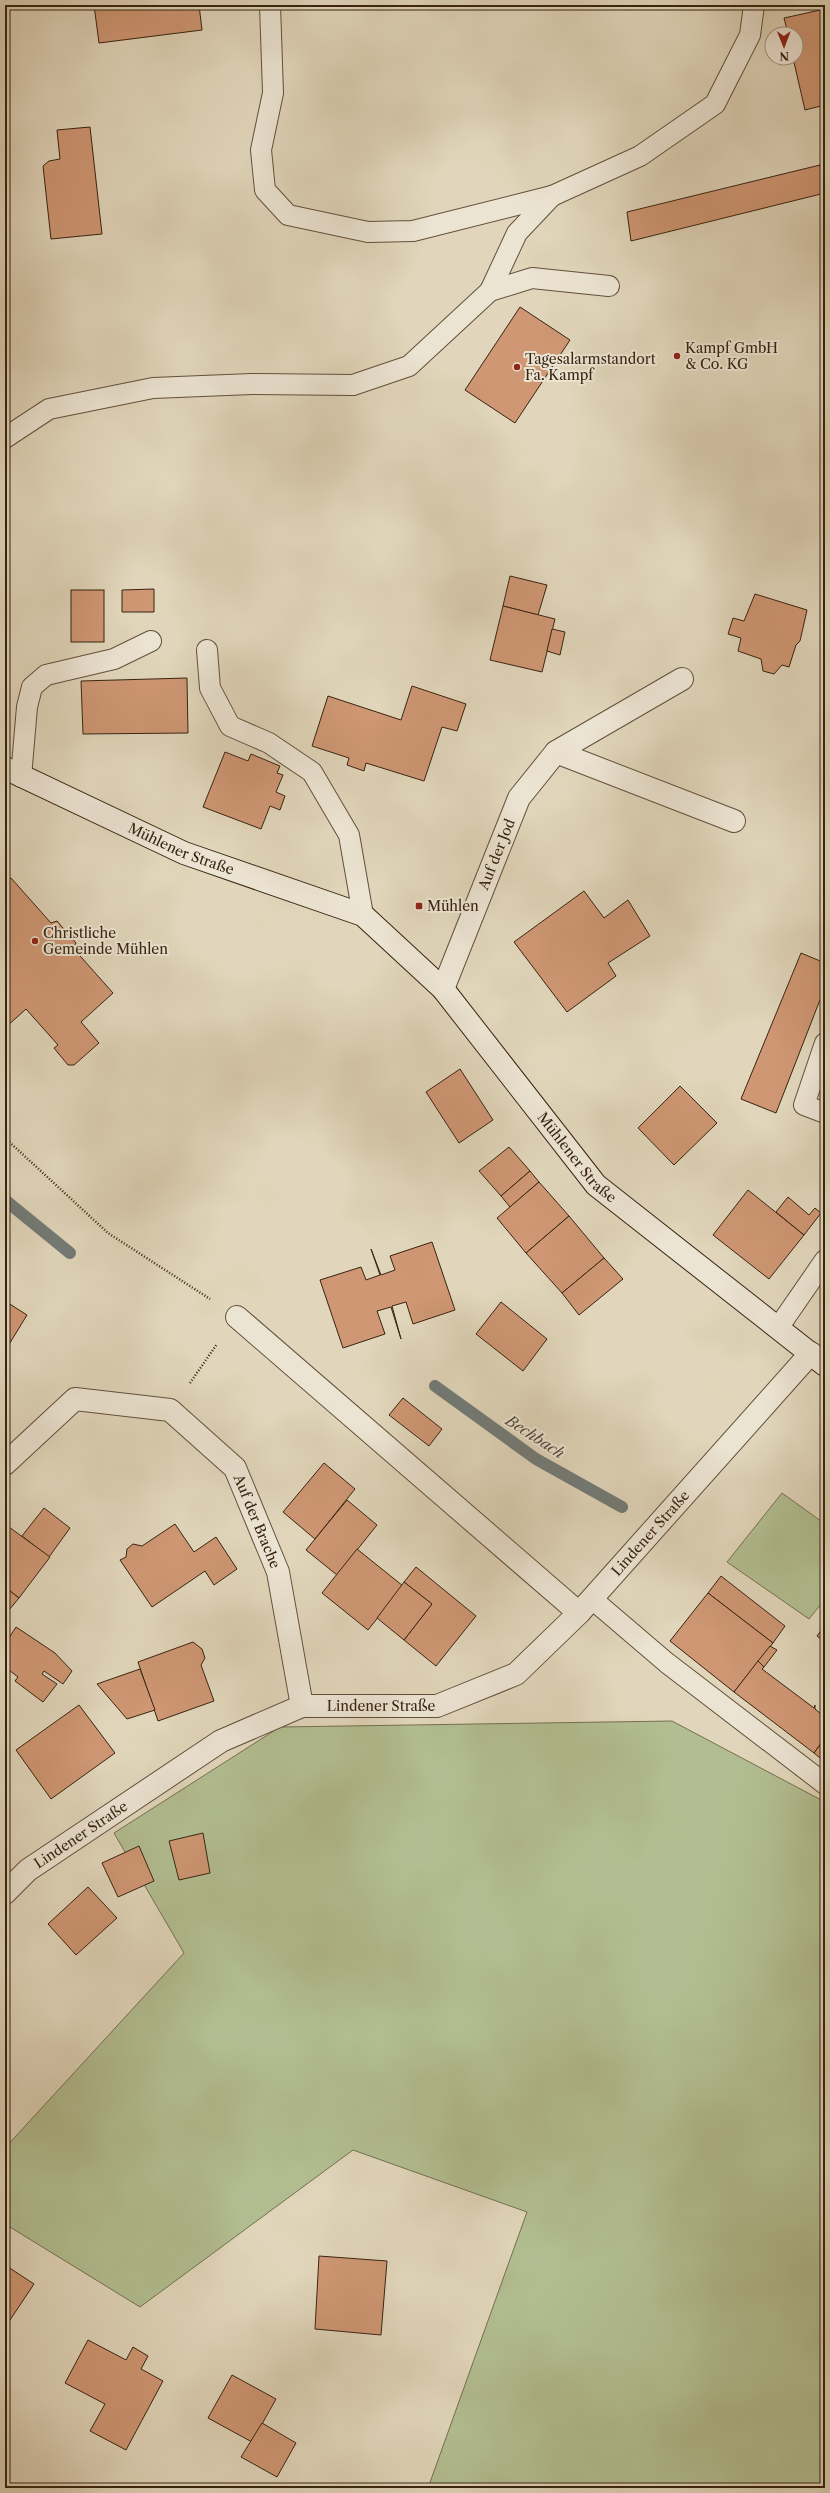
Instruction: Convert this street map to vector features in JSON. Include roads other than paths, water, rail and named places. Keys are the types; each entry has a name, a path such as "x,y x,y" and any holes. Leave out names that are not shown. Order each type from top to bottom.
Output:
{"street":[{"name":"Auf der Jod","path":"444,989 519,798 556,752 682,679"},
{"path":"556,752 734,821"},
{"name":"Mühlener Straße","path":"13,773 184,853 363,915 444,989 596,1185 818,1359"},
{"path":"237,1317 586,1606"},
{"name":"Lindener Straße","path":"5,1893 28,1870 221,1741 302,1706 437,1706 516,1674 586,1606 818,1359"},
{"name":"Auf der Brache","path":"5,1464 75,1399 170,1410 235,1468 278,1572 302,1706"}],"lane":[{"path":"270,5 273,93 261,150 265,190 288,215 368,232 413,231 552,196 640,156 715,104 750,35 754,5"},
{"path":"5,438 48,409 154,388 252,384 353,384 409,366 490,291 517,233 552,196"},
{"path":"490,291 532,278 609,286"},
{"path":"13,773 26,707 32,687 46,675 114,659 151,641"},
{"path":"207,650 210,688 230,726 269,743 312,772 349,835 363,915"},
{"path":"825,1043 804,1105 825,1113"},
{"path":"778,1328 825,1260"},
{"path":"586,1606 667,1663 825,1784"}],"waterway":[{"name":"Bechbach","path":"5,1200 70,1253"},
{"name":"Bechbach","path":"435,1386 536,1459 622,1507"}],"place":[{"name":"Kampf GmbH & Co. KG","path":"677,356"},
{"name":"Tagesalarmstandort Fa. Kampf","path":"517,367"},
{"name":"Mühlen","path":"419,906"},
{"name":"Christliche Gemeinde Mühlen","path":"35,941"}]}
